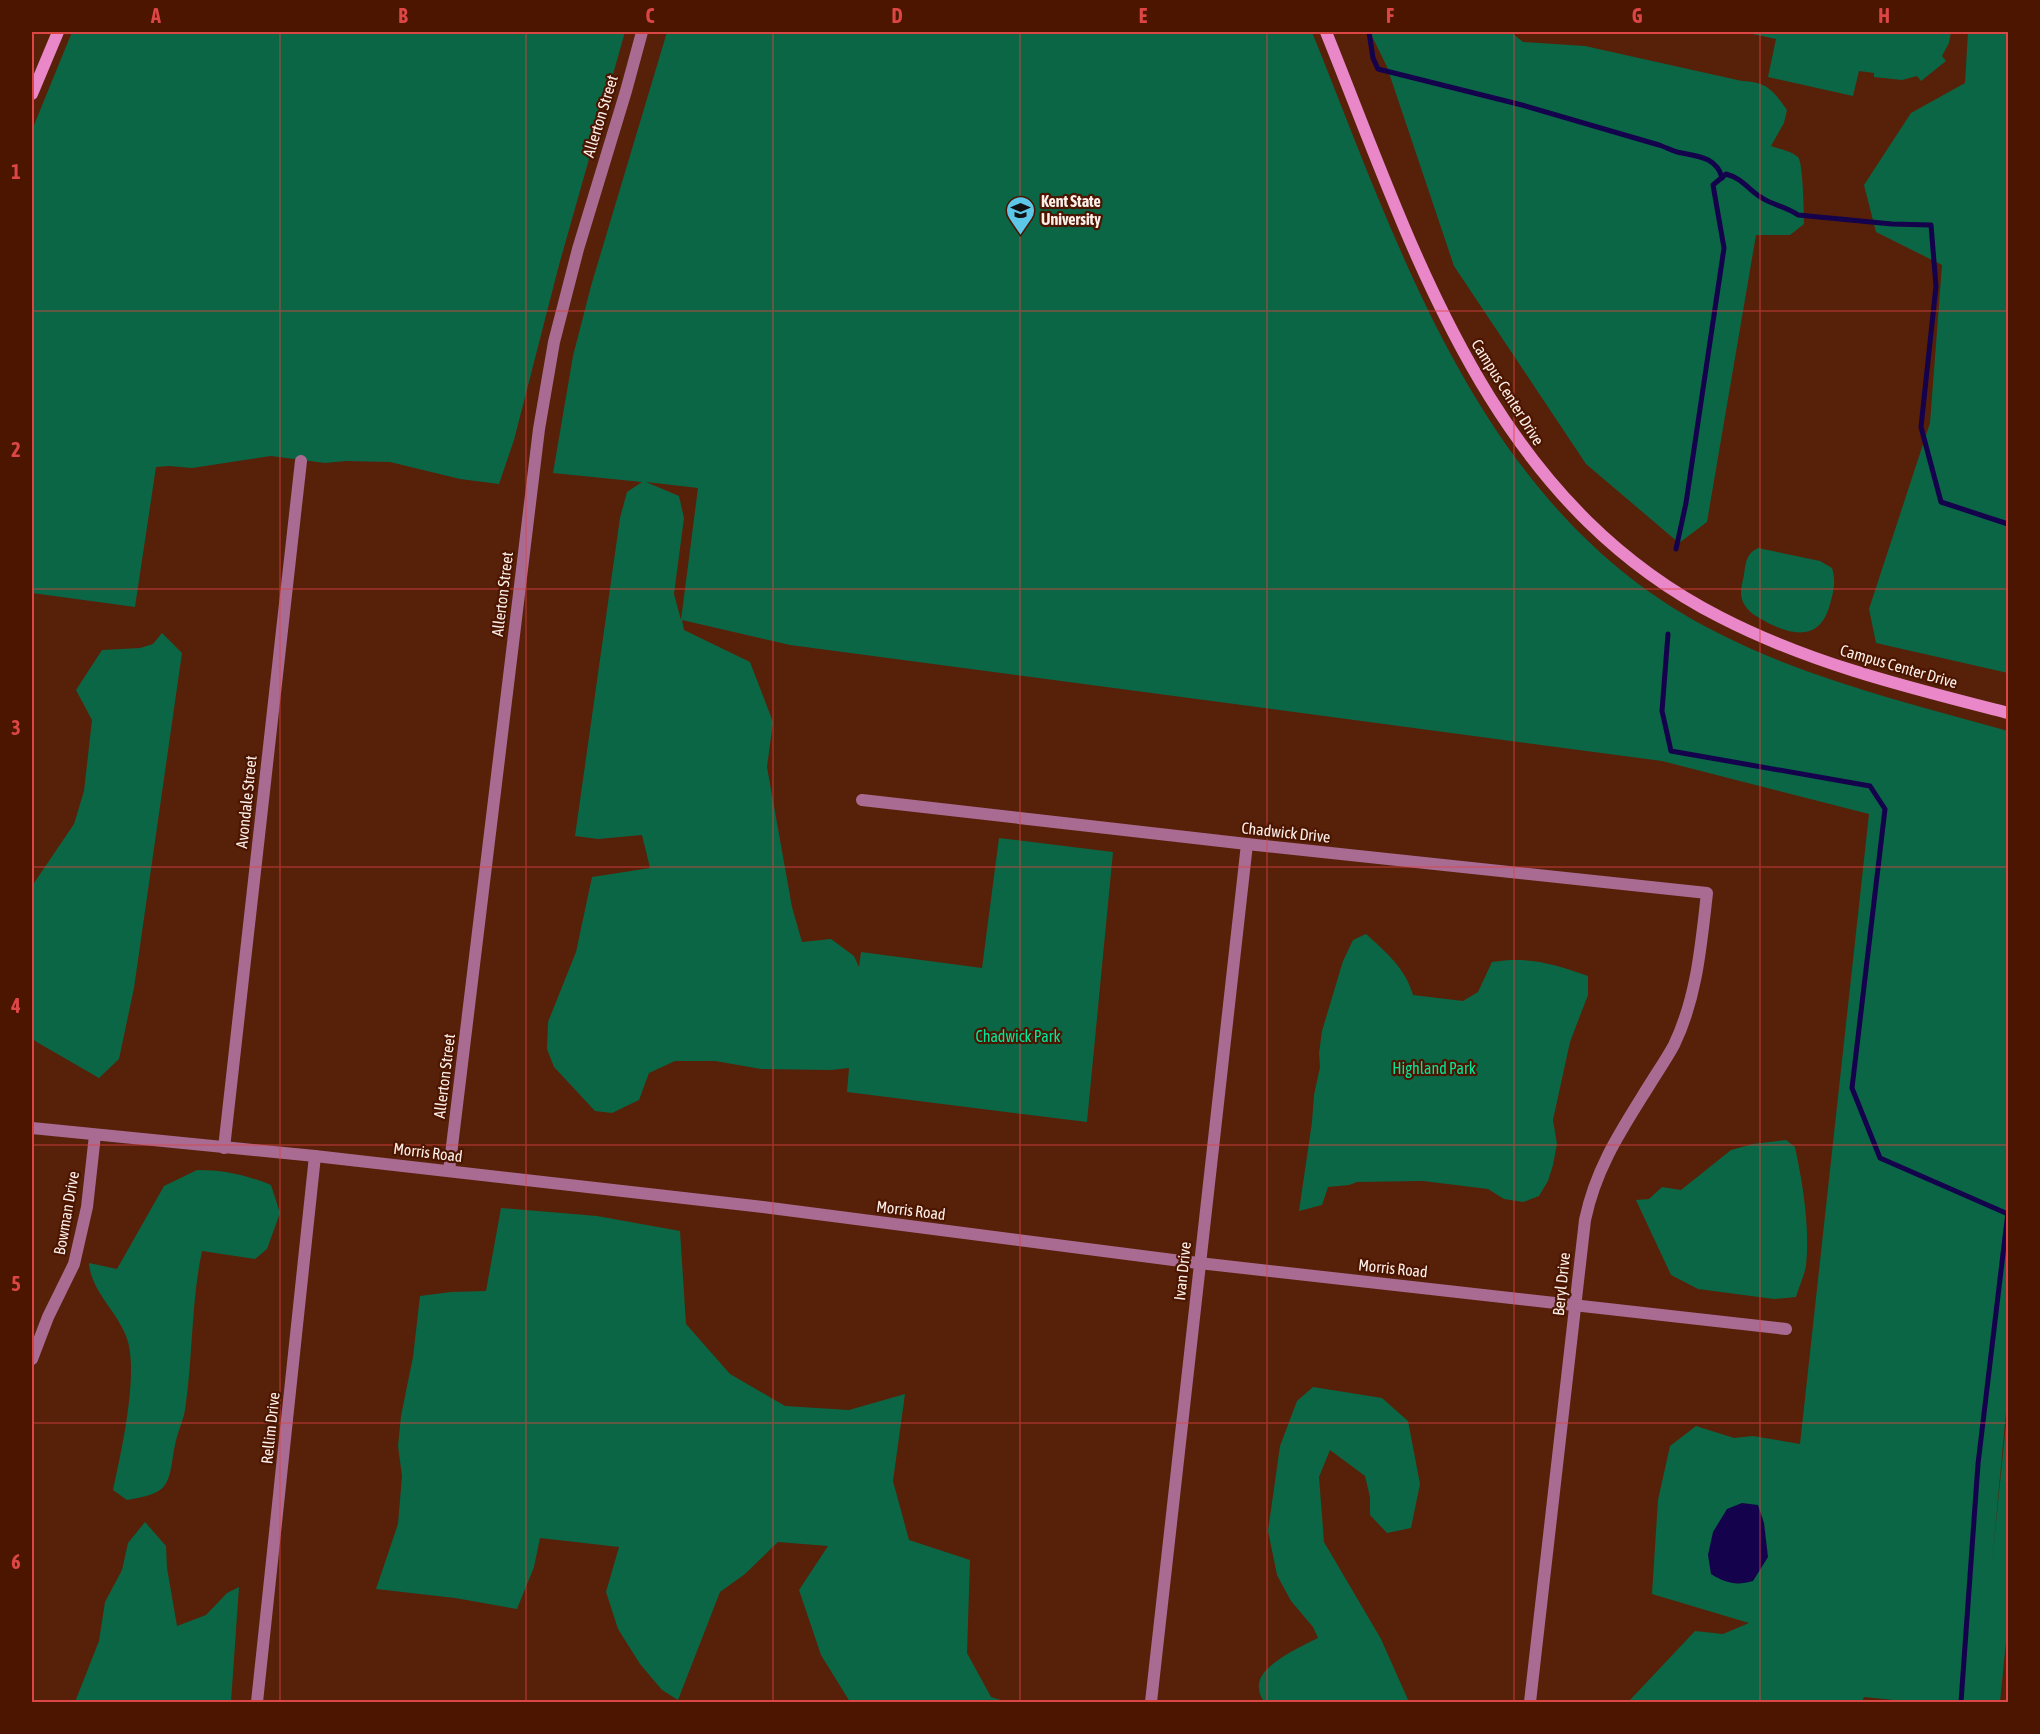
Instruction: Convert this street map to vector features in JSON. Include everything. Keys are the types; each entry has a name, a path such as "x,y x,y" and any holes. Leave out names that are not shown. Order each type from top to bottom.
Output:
{"street":[{"path":"32,94 58,32"},
{"name":"Allerton Street","path":"449,1171 539,429 554,342 578,249 642,32"},
{"name":"Campus Center Drive","path":"1326,32 1400,216 1462,351 1508,429 1580,515 1613,546 1652,576 1719,617 1768,640 1826,663 1882,681 2008,713"},
{"name":"Avondale Street","path":"224,1148 301,461"},
{"name":"Chadwick Drive","path":"862,800 1707,893"},
{"name":"Ivan Drive","path":"1151,1702 1247,844"},
{"name":"Beryl Drive","path":"1530,1702 1585,1220 1598,1175 1610,1149 1672,1047 1682,1026 1697,975 1707,893"},
{"name":"Morris Road","path":"32,1128 449,1171 763,1207 1200,1263 1786,1329"},
{"name":"Bowman Drive","path":"32,1359 48,1317 74,1264 87,1207 95,1135"},
{"name":"Rellim Drive","path":"257,1702 315,1156"}],"green space":[{"path":"72,32 625,32 559,265 514,440 499,484 460,479 390,462 325,463 271,456 192,468 156,467 135,607 32,593 32,130"},
{"name":"Chadwick Park","path":"667,32 1312,32 1381,205 1419,291 1461,373 1511,451 1569,522 1637,583 1718,633 1753,650 1861,689 2008,731 2008,1391 1992,1563 2008,1403 2008,1622 2000,1702 1913,1702 1864,1697 1862,1702 1635,1702 1630,1700 1695,1631 1723,1634 1749,1623 1652,1594 1658,1500 1670,1446 1696,1426 1734,1438 1753,1436 1800,1444 1869,814 1662,761 790,645 682,620 684,630 750,662 773,722 767,767 792,907 802,942 831,939 854,956 859,967 861,952 982,968 999,838 1113,852 1087,1122 847,1092 849,1068 761,1069 715,1061 675,1061 649,1073 639,1100 612,1113 595,1111 554,1067 547,1049 548,1022 576,952 592,877 650,868 642,835 598,839 575,836 620,518 627,492 642,482 553,473 573,356 591,286","holes":["646,482 698,488 681,620 674,594 684,518 679,496"]},
{"path":"1370,32 1511,32 1523,42 1585,46 1758,83 1769,88 1787,110 1784,123 1771,146 1792,153 1800,161 1804,224 1790,235 1756,235 1707,522 1679,543 1586,464 1454,266 1387,67"},
{"path":"1743,32 1951,32 1949,43 1942,56 1946,61 1921,81 1917,76 1902,80 1874,77 1874,73 1859,71 1853,96 1768,77 1776,39"},
{"path":"1968,32 2008,32 2008,673 1876,643 1869,609 1930,423 1942,265 1876,232 1864,185 1911,113 1965,83"},
{"path":"1758,548 1820,561 1832,568 1834,586 1830,604 1826,615 1814,629 1798,632 1778,628 1757,617 1745,606 1741,592 1746,562 1751,553"},
{"path":"162,633 182,653 134,988 119,1059 99,1078 35,1041 32,1035 32,886 74,824 84,791 92,720 76,690 102,650 140,648 153,644"},
{"name":"Highland Park","path":"1366,934 1388,954 1400,969 1413,995 1463,1001 1478,992 1492,962 1505,960 1541,962 1588,976 1588,995 1570,1042 1553,1120 1557,1144 1553,1165 1548,1181 1539,1196 1523,1202 1504,1199 1488,1189 1423,1181 1357,1182 1328,1187 1322,1205 1299,1211 1314,1095 1320,1067 1322,1031 1343,961 1353,940"},
{"path":"1786,1140 1795,1147 1806,1221 1806,1266 1796,1297 1774,1299 1698,1289 1671,1275 1636,1200 1649,1199 1662,1187 1681,1190 1731,1150 1753,1144"},
{"path":"197,1170 235,1174 271,1185 280,1213 267,1249 255,1259 202,1251 198,1271 185,1410 169,1476 165,1485 158,1492 127,1500 113,1490 128,1412 130,1351 122,1327 94,1283 89,1263 117,1269 164,1186"},
{"path":"501,1208 597,1216 680,1231 686,1324 730,1374 785,1406 849,1410 905,1394 893,1481 909,1540 970,1560 967,1653 991,1697 1007,1702 850,1702 821,1655 799,1590 828,1546 778,1542 745,1574 720,1592 678,1700 662,1690 640,1664 618,1629 606,1592 619,1547 540,1538 534,1567 517,1609 455,1598 376,1589 398,1524 402,1476 398,1446 401,1416 413,1357 420,1296 486,1291"},
{"path":"1313,1387 1382,1398 1408,1421 1420,1484 1411,1528 1387,1533 1370,1515 1370,1497 1365,1476 1330,1450 1319,1477 1324,1542 1381,1639 1409,1702 1264,1702 1260,1694 1259,1684 1266,1670 1283,1657 1318,1638 1313,1627 1291,1601 1277,1575 1268,1531 1280,1446 1297,1401"},
{"path":"145,1522 166,1546 167,1568 177,1626 206,1615 227,1593 239,1587 231,1702 75,1702 99,1641 105,1602 122,1570 128,1543"}],"shaded area":[{"path":"1742,1503 1758,1505 1764,1523 1768,1557 1753,1581 1736,1583 1711,1574 1708,1555 1713,1532 1727,1509"}],"waterway":[{"path":"1369,32 1373,58 1378,69 1522,105 1677,152 1698,156 1715,165 1722,178"},
{"path":"1676,549 1686,503 1724,248 1713,185 1726,174 1741,181 1762,198 1798,215 1892,224 1931,225 1936,286 1921,427 1941,502 2008,524"},
{"path":"1668,634 1662,711 1671,751 1870,786 1885,809 1852,1088 1880,1158 2008,1214"},
{"path":"1961,1702 1978,1464 2008,1212"}],"place":[{"name":"Kent State University","path":"1020,236"}]}
